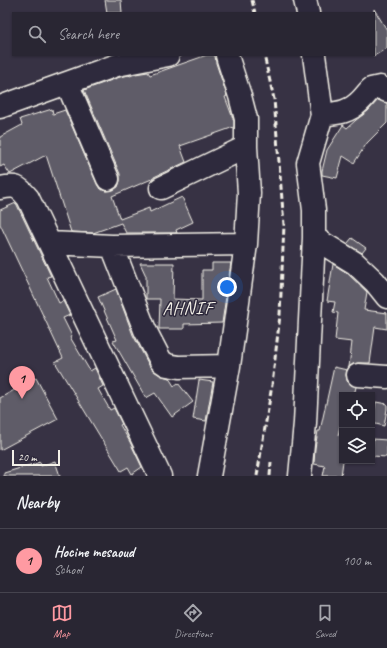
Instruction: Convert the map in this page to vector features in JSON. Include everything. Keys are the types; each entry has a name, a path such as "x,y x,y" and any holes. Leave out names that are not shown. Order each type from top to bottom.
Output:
{"street":[{"path":"306,0 308,12"},
{"path":"0,107 67,82 118,66 163,56"},
{"path":"209,476 229,366 246,244 249,193 246,119 226,56"},
{"path":"300,476 305,423 314,238 314,210 308,163 322,115 314,56"},
{"path":"67,82 108,179"},
{"path":"322,115 346,111 357,104 371,89 380,88 387,91"},
{"path":"161,188 246,147"},
{"path":"0,188 12,186 20,190 28,198 160,476"},
{"path":"314,238 355,263 375,282 387,297"},
{"path":"50,243 112,246 246,244"},
{"path":"112,246 145,330 162,361 167,365 179,367 229,366"},
{"path":"358,375 387,377"}],"building":[{"path":"105,0 121,0 122,12 107,12"},
{"path":"374,9 387,30 387,48 375,55 375,12"},
{"path":"204,56 215,56 227,96 225,97 234,121 234,127 180,146 186,162 112,196 120,219 149,208 150,212 182,197 193,222 176,230 177,233 126,233 121,223 93,233 71,232 46,155 10,174 4,165 0,167 0,137 22,125 20,119 52,109 53,114 65,110 100,189 106,191 113,190 118,187 120,174 84,90 120,77 148,72 150,75"},
{"path":"378,100 387,103 387,123 367,143 354,163 343,156 337,178 322,175 327,150 343,125 347,128 368,111"},
{"path":"16,203 51,276 47,277 59,303 63,301 70,315 63,318 72,336 70,337 90,371 95,368 103,386 98,389 110,410 114,408 122,424 120,425 142,467 132,474 128,467 121,471 55,362 63,358 0,224 0,210"},
{"path":"352,238 366,248 362,253 347,244"},
{"path":"140,263 174,263 173,299 202,300 202,270 212,270 212,263 231,263 222,323 184,324 184,329 159,329 160,299 146,299 146,276"},
{"path":"333,264 347,273 367,292 364,310 387,313 387,329 375,327 370,363 358,363 349,367 352,342 335,340 338,313 333,312 335,302 327,301"},
{"path":"116,289 133,335 150,367 160,375 169,378 174,386 178,383 193,402 172,417 155,393 146,398 113,341 117,340 98,297"},
{"path":"334,367 347,370 347,381 356,387 355,392 339,392 338,435 339,464 343,464 341,476 323,476 325,466 314,464 318,431 320,431"},
{"path":"36,378 58,419 0,450 0,398"},
{"path":"199,380 213,382 206,421 193,419"},
{"path":"376,402 387,404 384,426 375,424"},
{"path":"375,439 387,440 387,457 375,456"},
{"path":"55,461 60,476 4,476 4,473 40,462 41,466"}],"railway":[{"path":"252,0 255,12"},
{"path":"257,476 272,385 280,315 284,225 274,99 264,56"},
{"path":"270,476 271,462"}],"place":[{"name":"Hocine mesaoud","path":"22,399"}],"district":[{"name":"AHNIF","path":"188,308"}]}
